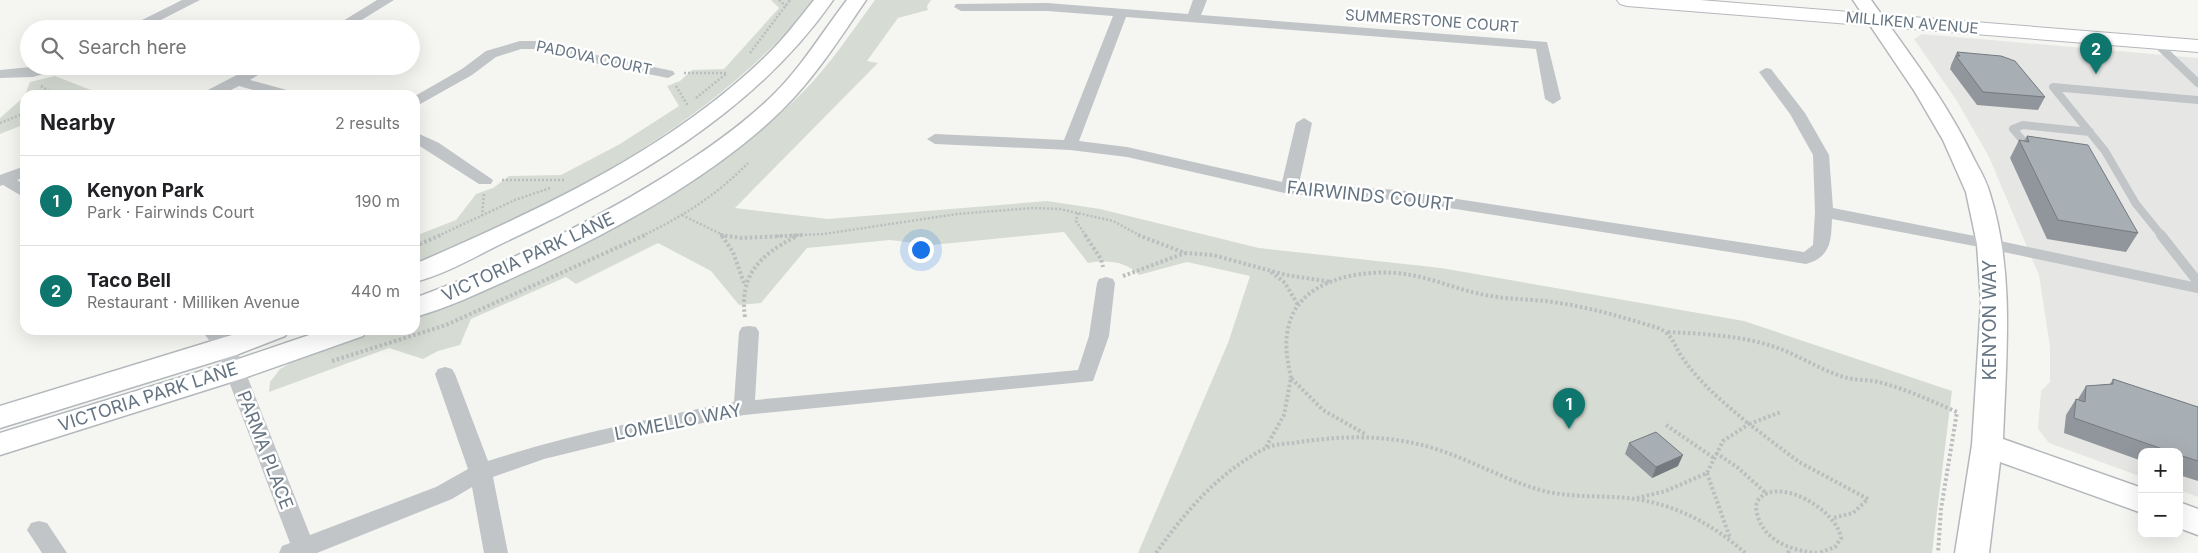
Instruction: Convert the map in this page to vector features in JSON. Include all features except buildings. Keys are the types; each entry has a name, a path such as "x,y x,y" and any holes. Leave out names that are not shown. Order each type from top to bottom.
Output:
{"main road":[{"name":"MILLIKEN AVENUE","path":"1627,0 1867,7 2198,29"},
{"name":"MILLIKEN AVENUE","path":"1834,0 1867,7 2156,43 2198,46"}],"street":[{"path":"150,20 192,0"},
{"path":"353,20 387,0"},
{"name":"VICTORIA PARK LANE","path":"420,272 523,224 597,185 704,117 764,68 788,45 824,0"},
{"name":"VICTORIA PARK LANE","path":"420,306 458,292 560,246 614,218 707,159 744,133 783,97 815,60 857,0"},
{"path":"1193,19 1200,0"},
{"name":"SUMMERSTONE COURT","path":"961,7 1047,7 1542,45 1553,99"},
{"name":"KENYON WAY","path":"1867,7 1926,92 1954,140 1978,192 1990,244 1994,302 1987,445 1972,553"},
{"path":"1070,145 1121,13"},
{"name":"PADOVA COURT","path":"420,99 466,72 491,54 520,45 544,45 574,55 668,74"},
{"path":"1766,72 1797,113 1821,155 1824,212 1990,244"},
{"path":"0,74 20,74"},
{"path":"219,90 249,75"},
{"path":"238,81 271,90"},
{"path":"1289,189 1304,123"},
{"path":"420,139 434,146 485,180"},
{"name":"FAIRWINDS COURT","path":"935,139 1070,145 1127,152 1289,189 1398,195 1806,258 1816,253 1822,246 1824,212"},
{"path":"3,180 20,173"},
{"path":"3,180 20,190"},
{"path":"1086,376 1099,336 1106,283"},
{"path":"744,408 749,332"},
{"name":"VICTORIA PARK LANE","path":"0,444 223,349 261,335"},
{"name":"VICTORIA PARK LANE","path":"0,417 223,349 318,335"},
{"name":"PARMA PLACE","path":"223,349 296,550"},
{"path":"444,374 481,472 496,553"},
{"name":"LOMELLO WAY","path":"296,550 444,493 481,472 541,452 633,429 744,408 1086,376"},
{"path":"1987,445 2138,500"},
{"path":"2183,516 2198,522"},
{"path":"39,530 55,553"}],"lane":[{"path":"2156,43 2198,83"},
{"path":"2198,100 2053,87 2107,154 2136,204 2198,282"},
{"path":"2043,149 2026,144 2013,129 2023,125 2090,132"},
{"path":"2098,154 2107,154"},
{"path":"1990,244 2198,288"}],"path":[{"path":"779,0 786,6"},
{"path":"743,59 767,33 790,0"},
{"path":"729,72 711,84 687,107 668,74 729,72"},
{"path":"0,123 20,115"},
{"path":"748,163 723,186 682,215 722,236 742,238 797,236 862,229 957,214 1033,208 1060,209 1113,222 1140,236 1185,253 1213,255 1269,270 1332,282"},
{"path":"482,216 485,180 569,180 562,185"},
{"path":"420,244 528,193 554,187"},
{"path":"1078,213 1076,221 1101,259 1106,283 1185,253"},
{"path":"722,236 733,252 744,283 742,302 749,332"},
{"path":"744,283 766,255 797,236"},
{"path":"1269,270 1285,283 1298,305"},
{"path":"1367,435 1323,410 1292,378 1286,360 1285,338 1289,320 1302,299 1332,282 1371,273 1398,273 1429,278 1464,290 1490,296 1566,304 1668,332 1712,334 1755,342 1788,352 1819,369 1847,378 1880,382 1920,395 1957,412 1943,500 1938,553"},
{"path":"1668,332 1679,355 1702,383 1749,424 1799,462 1868,499 1861,510 1847,516 1833,518"},
{"path":"1266,448 1278,432 1286,410 1292,378"},
{"path":"1634,499 1666,491 1707,473 1723,441 1749,424 1781,412"},
{"path":"1666,425 1714,458"},
{"path":"1156,553 1174,527 1200,497 1240,463 1266,448 1328,437 1367,435 1428,447 1528,486 1560,494 1597,499 1634,499 1672,508 1707,523 1730,538 1746,553"},
{"path":"1716,453 1737,467 1767,494"},
{"path":"1707,473 1730,538"},
{"path":"1791,493 1806,497 1820,505 1833,518 1841,535 1838,544 1831,550 1818,553 1790,548 1766,533 1755,514 1755,505 1759,498 1767,494 1791,493"},
{"path":"1788,553 1790,548"}],"shaded area":[{"path":"771,0 813,0 770,49 732,84 691,116 603,173 557,198 420,262 420,234 456,220 476,194 493,188 509,176 561,175 620,144 679,106 667,86 680,81 692,70 724,69 779,8"},
{"path":"875,0 931,0 927,6 928,10 898,18 867,61 878,63 735,208 828,219 1047,201 1100,209 1259,248 1441,268 1744,321 1952,391 1932,553 1138,553 1228,343 1250,276 1187,262 1139,275 1122,264 1088,263 1064,232 932,245 890,240 807,248 761,303 739,305 711,271 658,243 576,284 566,277 471,319 460,345 438,351 423,359 389,348 269,392 270,382 280,369 299,358 366,335 420,335 420,315 519,274 570,250 670,196 717,165 761,130 813,82"},
{"path":"1922,34 2198,58 2198,497 2183,491 2183,448 2138,448 2138,476 2049,443 2038,429 2041,391 2050,382 2050,347 2039,275 1989,157 1957,101 1914,39"},
{"path":"55,76 91,90 27,90 30,82"},
{"path":"20,100 20,126 0,134 0,118"}],"place":[{"name":"Taco Bell","path":"2096,74"},
{"name":"Kenyon Park","path":"1569,429"}]}
